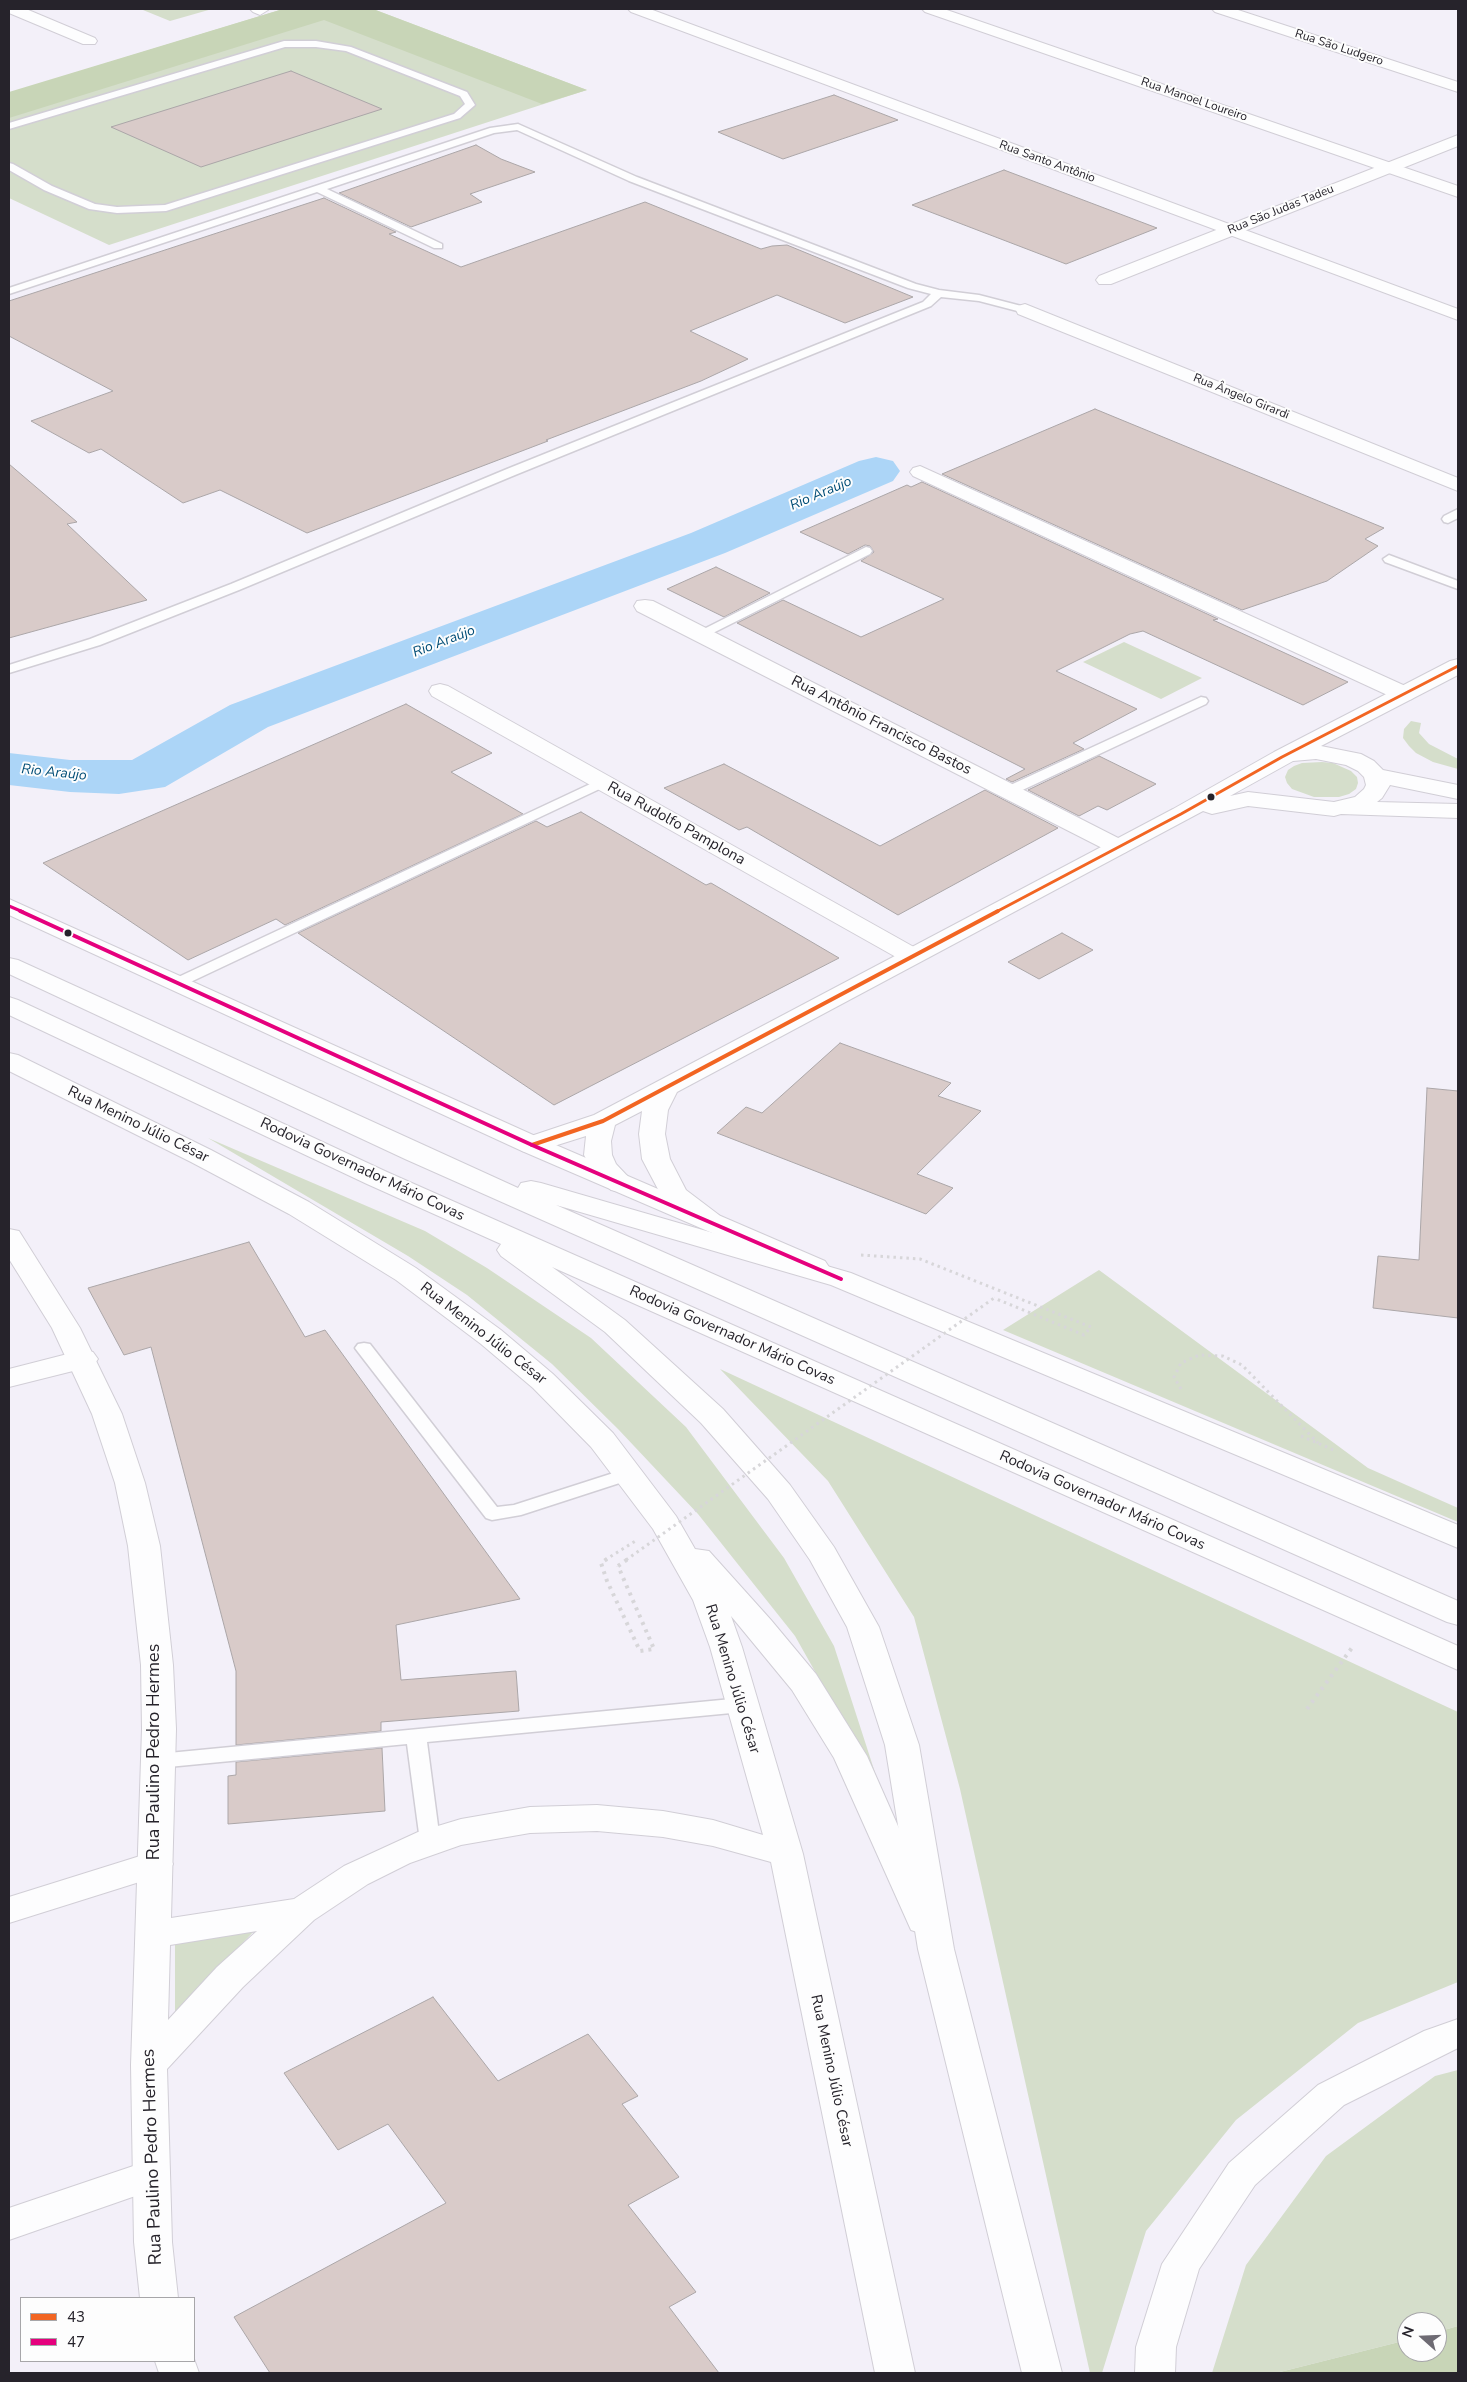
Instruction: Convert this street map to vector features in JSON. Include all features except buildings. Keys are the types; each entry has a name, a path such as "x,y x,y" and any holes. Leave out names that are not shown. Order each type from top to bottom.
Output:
{"main road":[{"path":"13,9 90,41"},
{"name":"Rua Santo Antônio","path":"636,9 1458,315"},
{"name":"Rua Manoel Loureiro","path":"930,9 1458,192"},
{"name":"Rua São Ludgero","path":"1220,9 1458,88"},
{"name":"Rua São Judas Tadeu","path":"1105,280 1458,140"},
{"name":"Rua Ângelo Girardi","path":"1025,310 1458,485"},
{"path":"920,472 1395,698"},
{"name":"Rua Antônio Francisco Bastos","path":"644,606 1118,847"},
{"path":"532,1145 603,1121 1458,666"},
{"name":"Rua Rudolfo Pamplona","path":"440,691 912,956"},
{"path":"1353,759 1346,746 1353,733 1395,698"},
{"path":"1301,805 1288,801 1270,788 1266,780 1266,773 1277,761 1298,753 1316,752 1353,759 1366,766 1375,775 1378,785 1374,793 1363,802 1334,808"},
{"path":"1375,775 1458,792"},
{"path":"1181,814 1248,799 1334,808 1458,811"},
{"path":"9,906 621,1184 710,1222 848,1266 1390,1510 1458,1537"},
{"path":"9,965 415,1153 1458,1614"},
{"name":"Rodovia Governador Mário Covas","path":"9,1005 377,1178 1458,1659"},
{"name":"Rua Menino Júlio César","path":"9,1061 291,1203 406,1274 491,1337 543,1381 602,1440 666,1523 708,1600 726,1647 786,1854 895,2373"},
{"path":"666,1087 656,1110 652,1134 656,1159 675,1195 710,1222"},
{"path":"603,1121 598,1141 598,1155 604,1168 621,1184"},
{"path":"415,1153 524,1188 848,1266"},
{"path":"467,1218 615,1326 712,1416 779,1492 823,1555 863,1626 902,1745 936,1949 1042,2373"},
{"name":"Rua Paulino Pedro Hermes","path":"9,1237 66,1328 83,1359 107,1414 130,1482 144,1546 157,1665 156,1864 152,1934 149,2065 153,2242 159,2297"},
{"path":"9,1378 83,1359"},
{"path":"1390,1510 1458,1547"},
{"path":"666,1523 760,1628 804,1682 850,1756 936,1949"},
{"path":"149,2065 230,1977 302,1911 356,1875 398,1854 430,1841 461,1832 530,1820 597,1818 663,1824 713,1833 786,1854"},
{"path":"9,1910 156,1864"},
{"path":"152,1934 302,1911"},
{"path":"1155,2373 1156,2347 1181,2264 1242,2174 1331,2095 1437,2041 1458,2033"},
{"path":"9,2224 151,2175"}],"lane":[{"path":"9,126 284,44 316,44 348,49 464,94 470,105 456,116 166,208 117,210 93,207 48,188 9,166"},
{"path":"9,292 493,130 518,127 679,197 912,286 939,293 979,298 1025,310"},
{"path":"319,189 438,246"},
{"path":"9,669 95,642 235,587 511,472 927,304 939,293"},
{"path":"700,634 866,551"},
{"path":"1389,559 1458,585"},
{"path":"1009,791 1201,701"},
{"path":"177,983 603,782"},
{"path":"364,1348 492,1514 515,1510 629,1474"},
{"path":"158,1761 742,1705"},
{"path":"416,1736 430,1841"}],"path":[{"path":"666,1523 601,1563 607,1582 640,1652 654,1649 618,1566 994,1298 1084,1335 1091,1327 920,1259 848,1266"},
{"path":"1182,1391 1174,1377 1181,1362 1200,1355 1223,1356 1242,1365 1318,1442 1292,1433"},
{"path":"1307,1709 1371,1621"}],"green space":[{"path":"212,9 170,21 143,10"},
{"path":"283,9 373,9 587,90 109,245 9,198 9,93"},
{"path":"283,9 373,9 587,90 542,104 324,20 9,118 9,92"},
{"path":"1124,642 1202,678 1161,699 1083,662"},
{"path":"1411,721 1421,723 1419,733 1429,744 1458,759 1458,769 1433,762 1416,753 1409,746 1403,738 1404,729"},
{"path":"1302,763 1333,763 1351,771 1357,777 1356,789 1349,794 1339,797 1314,797 1292,789 1287,783 1285,777 1288,770 1294,766"},
{"path":"208,1138 425,1231 487,1268 591,1338 686,1427 784,1558 834,1646 879,1785 795,1636 698,1514 618,1429 552,1364 467,1295 408,1256"},
{"path":"1099,1270 1368,1468 1458,1508 1458,1522 1003,1330"},
{"path":"720,1369 1458,1712 1458,1982 1358,2023 1236,2120 1146,2231 1102,2373 1090,2373 960,1789 914,1617 828,1481"},
{"path":"259,1926 175,2013 175,1941"},
{"path":"1458,2070 1458,2326 1447,2329 1447,2312 1397,2312 1397,2343 1276,2373 1212,2373 1246,2265 1326,2156 1435,2076"},
{"path":"1458,2326 1458,2373 1276,2373 1397,2343 1397,2362 1447,2362 1447,2329"}],"waterway":[{"name":"Rio Araújo","path":"9,769 70,776 119,778 146,775 249,716 708,543 876,471"}],"transit line":[{"name":"43","path":"532,1145 603,1121 1181,814 1282,757 1458,666"},
{"name":"47","path":"9,906 532,1145 841,1279"}]}
